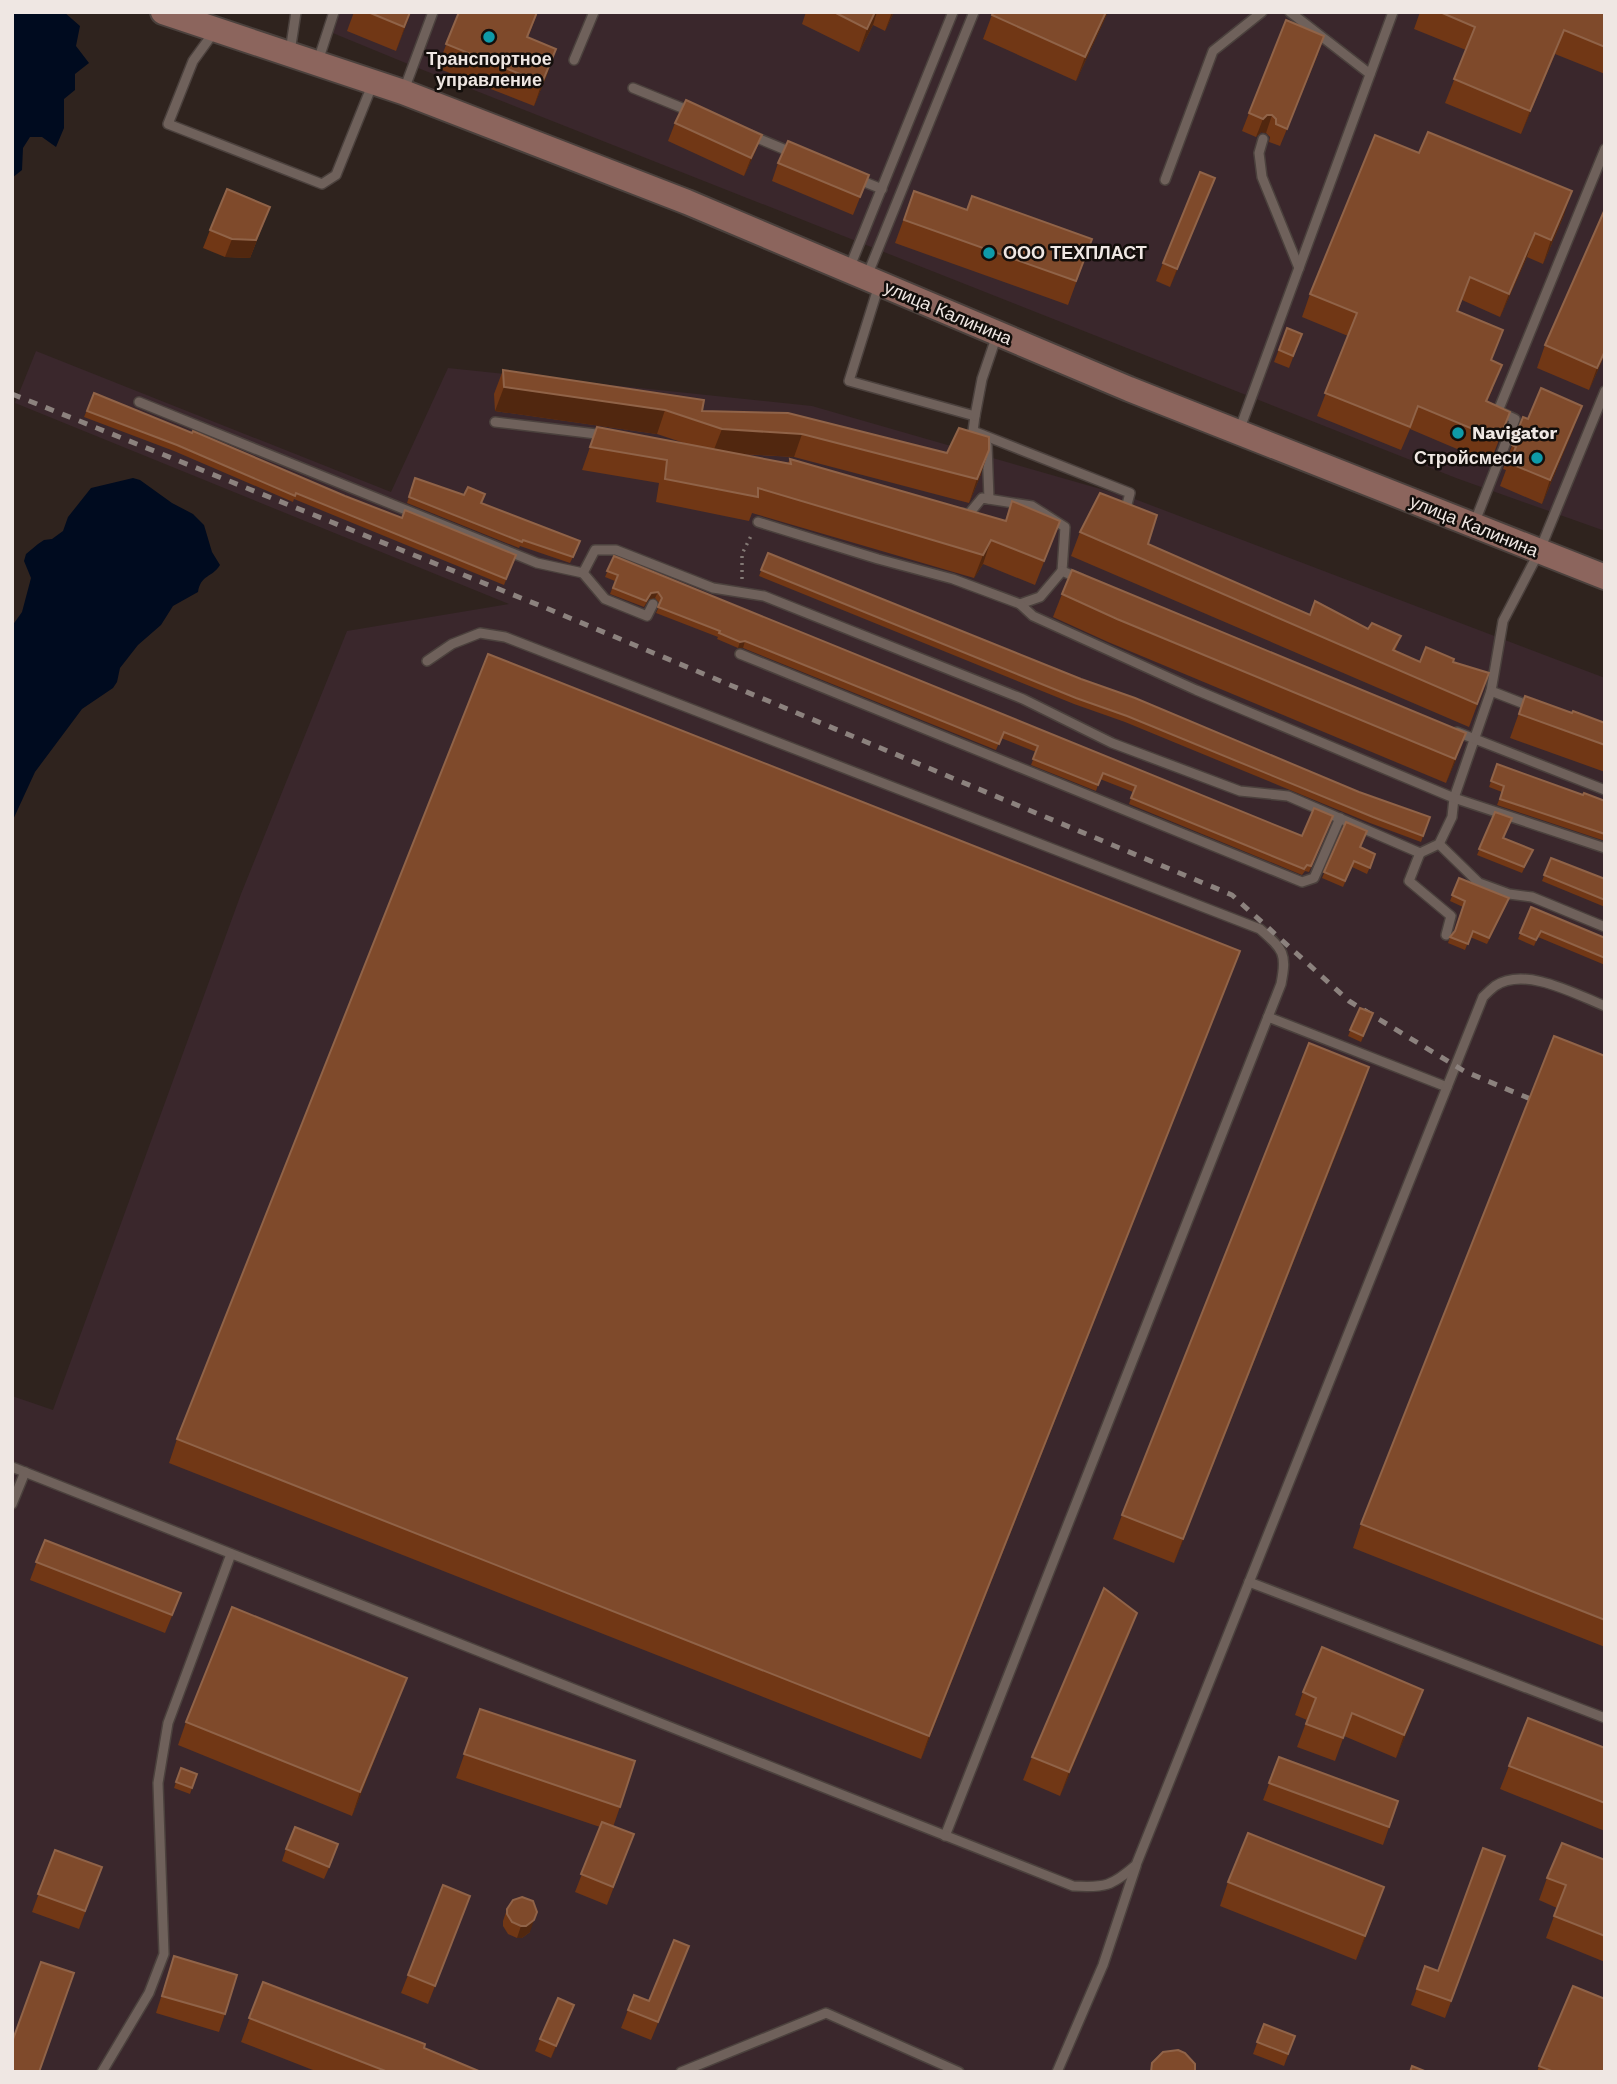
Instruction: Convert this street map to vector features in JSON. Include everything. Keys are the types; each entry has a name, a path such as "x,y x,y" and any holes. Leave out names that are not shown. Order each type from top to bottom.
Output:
{"street":[{"name":"улица Калинина","path":"163,12 403,92 687,202 1239,432 1605,577"}],"lane":[{"path":"290,53 296,12"},
{"path":"317,62 334,12"},
{"path":"403,92 433,12"},
{"path":"574,60 594,12"},
{"path":"953,12 882,188 849,381 975,416"},
{"path":"865,277 974,12"},
{"path":"1165,180 1213,51 1262,12"},
{"path":"1290,12 1370,74"},
{"path":"1239,432 1393,12"},
{"path":"216,29 192,61 168,124 322,184 336,175 373,82"},
{"path":"634,88 695,113"},
{"path":"745,133 807,159"},
{"path":"1263,139 1259,153 1262,177 1299,268"},
{"path":"1474,526 1515,419 1498,411 1605,149"},
{"path":"845,173 882,188"},
{"path":"998,333 982,379 973,430 1130,493 1125,512"},
{"path":"1446,935 1451,916 1409,881 1420,853 1439,844 1452,817 1454,798 1492,686 1503,621 1539,552 1603,397"},
{"path":"139,402 537,563 583,573 605,599 647,616 653,604"},
{"path":"495,422 620,436"},
{"path":"986,436 989,499"},
{"path":"955,512 968,515 982,498 1032,506 1065,527 1062,571 1040,597 1020,604"},
{"path":"758,522 953,579 1020,604 1033,616 1184,684 1454,798 1605,848"},
{"path":"583,573 595,550 616,550 713,588 764,596 1023,699 1112,743 1240,792 1288,796 1420,853"},
{"path":"1062,571 1088,582"},
{"path":"427,661 452,644 480,634 505,637 1260,929 1279,945 1285,963 1281,984 945,1836"},
{"path":"740,654 1302,882 1314,878 1340,818"},
{"path":"1482,679 1542,711"},
{"path":"1449,729 1605,790"},
{"path":"1439,844 1479,883 1510,894 1532,897 1605,927"},
{"path":"1058,2072 1103,1965 1136,1865 1483,997 1497,984 1515,979 1541,981 1605,1006"},
{"path":"1268,1017 1447,1087"},
{"path":"12,1467 1073,1886 1093,1887 1117,1882 1136,1865"},
{"path":"12,1504 24,1472"},
{"path":"102,2072 149,1993 164,1954 158,1783 168,1723 231,1554"},
{"path":"1249,1582 1605,1718"},
{"path":"681,2072 826,2013 960,2072"}],"path":[{"path":"742,592 742,554 758,522"}],"shaded area":[{"path":"328,12 1605,12 1605,531 1456,478 413,66 323,29"},
{"path":"36,351 391,492 448,368 812,406 1132,498 1605,678 1605,2072 12,2072 12,1396 53,1410 241,894 347,631 509,604 15,403"}],"water":[{"path":"12,12 64,12 80,26 76,46 89,63 75,74 75,90 64,99 64,128 56,147 42,137 30,137 23,148 22,170 12,178"},
{"path":"133,478 193,514 204,525 212,552 220,565 204,579 198,592 173,606 161,625 138,645 120,668 113,688 82,709 35,772 12,822 12,626 22,612 31,578 24,561 26,554 44,540 52,539 63,531 68,517 91,488"}],"building":[{"path":"368,12 410,12 404,27"},
{"path":"459,12 537,12 527,37 556,49 542,83 446,44"},
{"path":"834,12 875,12 867,29"},
{"path":"993,12 1106,12 1085,57 992,15"},
{"path":"1440,12 1605,12 1605,47 1564,30 1530,111 1454,79 1475,27"},
{"path":"1286,20 1324,36 1287,129 1276,124 1272,115 1263,119 1249,113"},
{"path":"686,100 762,135 751,158 675,123"},
{"path":"1428,132 1572,191 1551,240 1535,233 1509,294 1470,277 1457,311 1503,330 1491,360 1502,365 1486,401 1510,412 1499,440 1418,406 1410,427 1325,393 1357,313 1310,294 1375,135 1419,153"},
{"path":"788,141 869,175 860,197 778,163"},
{"path":"1200,172 1215,178 1177,269 1163,263"},
{"path":"227,189 270,207 256,240 232,239 210,230"},
{"path":"914,191 967,210 972,196 1092,239 1076,281 904,220"},
{"path":"1605,209 1605,351 1597,368 1545,345"},
{"path":"1287,328 1302,334 1293,356 1279,350"},
{"path":"503,370 704,400 702,411 788,413 947,453 959,428 989,437 989,450 977,479 802,434 722,429 665,410 504,387"},
{"name":"Стройсмеси","path":"1541,388 1582,406 1550,480 1509,463 1516,447 1512,445 1523,417 1528,419"},
{"path":"94,393 402,518 405,510 516,555 506,579 87,411"},
{"path":"597,427 791,464 790,459 1006,521 1012,501 1060,521 1044,561 991,540 983,555 758,488 758,497 665,479 667,460 590,447"},
{"path":"415,478 464,495 468,487 485,494 481,503 580,541 573,557 523,540 522,542 409,497"},
{"path":"1100,493 1157,515 1148,544 1310,615 1315,601 1368,629 1372,623 1401,636 1393,650 1420,662 1426,647 1454,659 1453,662 1489,673 1477,704 1080,532"},
{"path":"768,553 1081,679 1135,698 1359,792 1430,817 1423,836 761,570"},
{"path":"614,556 1302,836 1314,808 1333,816 1311,866 1307,865 1304,869 1131,798 1136,786 1103,773 1098,785 1033,759 1038,746 1004,732 999,744 658,607 662,598 658,592 651,593 646,601 613,588 618,575 607,571"},
{"path":"1072,570 1466,733 1455,759 1062,594"},
{"path":"488,654 1240,951 929,1736 177,1439"},
{"path":"1525,696 1605,723 1605,745 1519,714"},
{"path":"1497,764 1605,801 1605,834 1500,799 1504,786 1491,781"},
{"path":"1495,812 1512,818 1503,838 1533,850 1524,867 1479,849"},
{"path":"1346,822 1367,831 1360,847 1375,854 1370,868 1354,861 1345,881 1324,872"},
{"path":"1551,858 1605,879 1605,900 1544,875"},
{"path":"1459,878 1509,898 1489,938 1473,931 1468,944 1450,937 1455,931 1465,901 1452,895"},
{"path":"1531,907 1605,938 1605,958 1541,931 1536,940 1520,933"},
{"path":"1360,1008 1373,1013 1363,1036 1350,1030"},
{"path":"1554,1036 1605,1056 1605,1620 1361,1524"},
{"path":"1309,1043 1369,1067 1183,1539 1122,1515"},
{"path":"45,1540 181,1593 172,1615 36,1562"},
{"path":"1104,1588 1137,1613 1069,1772 1032,1757"},
{"path":"232,1607 407,1678 360,1792 186,1722"},
{"path":"1322,1647 1423,1690 1404,1735 1352,1713 1343,1738 1306,1724 1316,1698 1303,1692"},
{"path":"480,1709 635,1761 620,1807 464,1754"},
{"path":"1528,1718 1605,1748 1605,1803 1509,1766"},
{"path":"1279,1757 1398,1801 1389,1827 1269,1783"},
{"path":"181,1768 197,1774 192,1788 176,1782"},
{"path":"602,1822 634,1834 613,1887 581,1874"},
{"path":"295,1827 338,1844 329,1867 286,1849"},
{"path":"1248,1833 1384,1887 1365,1936 1228,1882"},
{"path":"1562,1843 1605,1860 1605,1936 1554,1916 1566,1885 1547,1878"},
{"path":"1483,1848 1505,1856 1451,2001 1417,1989 1425,1966 1438,1971"},
{"path":"55,1850 102,1867 85,1911 38,1894"},
{"path":"443,1885 470,1896 435,1986 408,1975"},
{"path":"522,1897 533,1901 537,1912 534,1920 526,1926 512,1922 507,1914 513,1900"},
{"path":"674,1940 689,1946 658,2022 628,2010 634,1995 649,2001"},
{"path":"174,1956 237,1975 225,2014 162,1996"},
{"path":"41,1962 74,1973 39,2072 12,2072 12,2042"},
{"path":"263,1982 425,2044 424,2048 481,2072 388,2072 249,2018"},
{"path":"1573,1986 1605,1999 1605,2072 1554,2072 1539,2066"},
{"path":"558,1998 574,2005 556,2046 540,2039"},
{"path":"1264,2024 1295,2036 1288,2054 1257,2042"},
{"path":"1178,2050 1185,2053 1195,2064 1195,2072 1151,2072 1152,2063 1163,2052"},
{"path":"1412,2066 1427,2072 1410,2072"}],"railway":[{"path":"12,394 546,608 1232,895 1349,1001 1464,1071 1547,1106"}],"place":[{"name":"Транспортное управление","path":"489,37"},
{"name":"ООО ТЕХПЛАСТ","path":"989,253"},
{"name":"Navigator","path":"1458,433"},
{"name":"Стройсмеси","path":"1537,458"}]}
